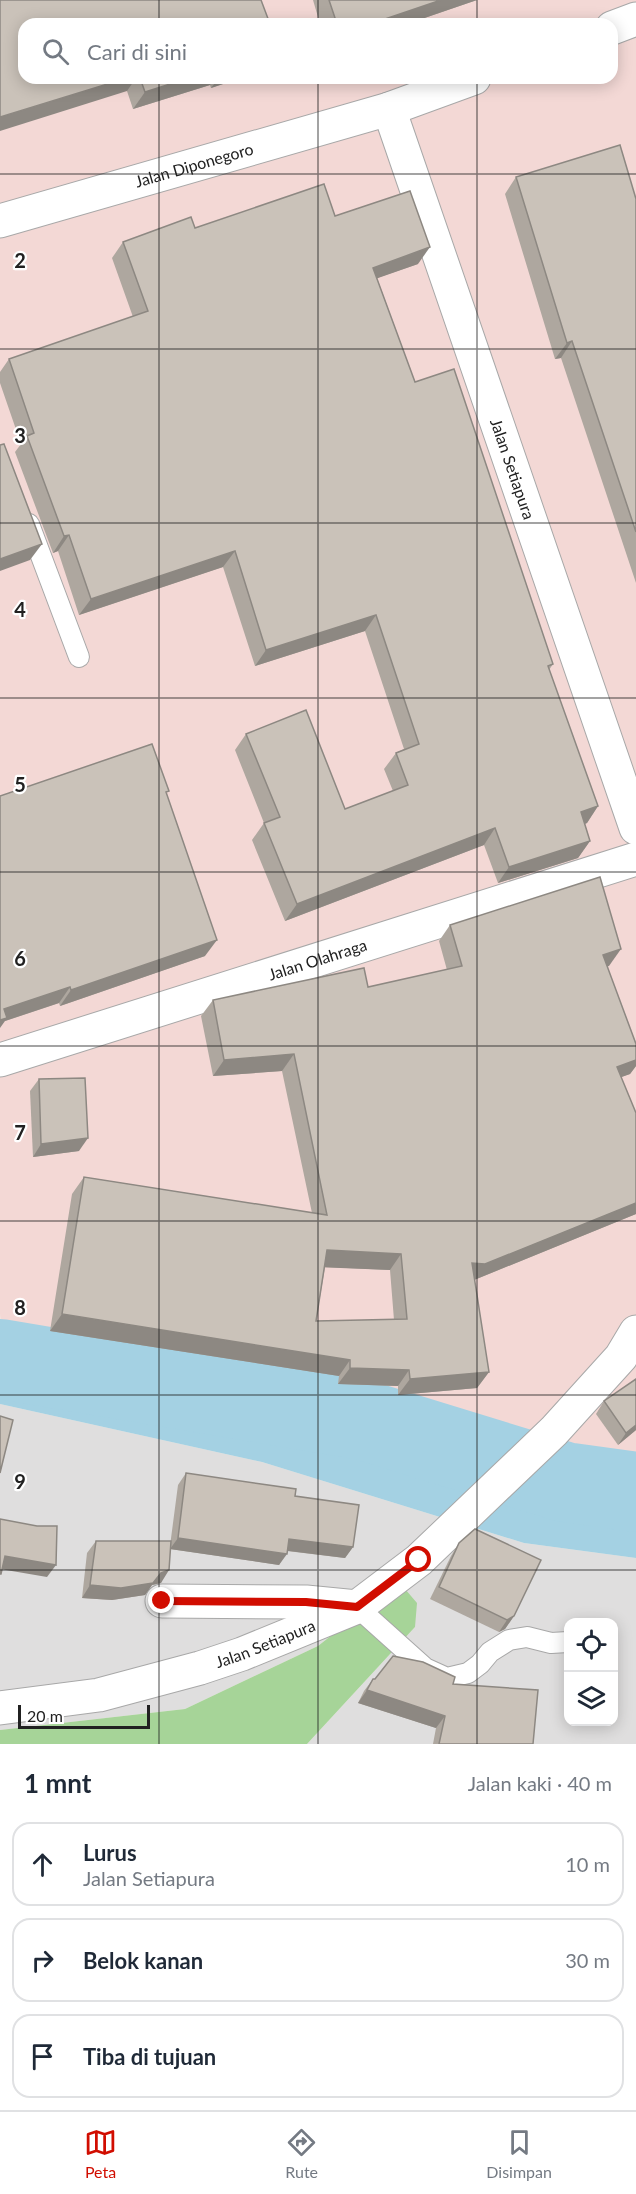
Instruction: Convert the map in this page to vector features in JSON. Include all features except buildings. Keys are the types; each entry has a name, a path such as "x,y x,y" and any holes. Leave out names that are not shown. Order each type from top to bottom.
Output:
{"street":[{"path":"618,26 636,19"},
{"name":"Jalan Diponegoro","path":"0,221 389,109 458,84"},
{"name":"Jalan Setiapura","path":"389,109 636,828"},
{"name":"Jalan Olahraga","path":"0,1060 636,859"},
{"name":"Jalan Setiapura","path":"0,1708 99,1695 200,1668 242,1654 357,1607 419,1560 554,1431 621,1357 636,1332"},
{"path":"162,1601 306,1602 357,1607"}],"lane":[{"path":"21,501 80,657"},
{"path":"357,1607 425,1668 447,1678 468,1673 490,1652 509,1640 527,1637 551,1644 564,1642"}],"shaded area":[{"path":"0,0 636,0 636,1499 469,1474 271,1410 4,1356 0,1314"},
{"path":"0,1404 262,1462 524,1543 636,1558 636,1744 307,1744 415,1627 399,1582 318,1646 185,1709 0,1730"}],"green space":[{"path":"399,1582 417,1603 415,1627 307,1744 0,1744 0,1730 185,1709 318,1646"}],"water":[{"path":"0,1355 271,1410 469,1474 636,1499 636,1558 524,1543 262,1462 0,1404"}],"waterway":[{"path":"0,1359 363,1420 565,1482 636,1492"}],"route":[{"path":"162,1601 306,1602 357,1607 419,1560"}]}
